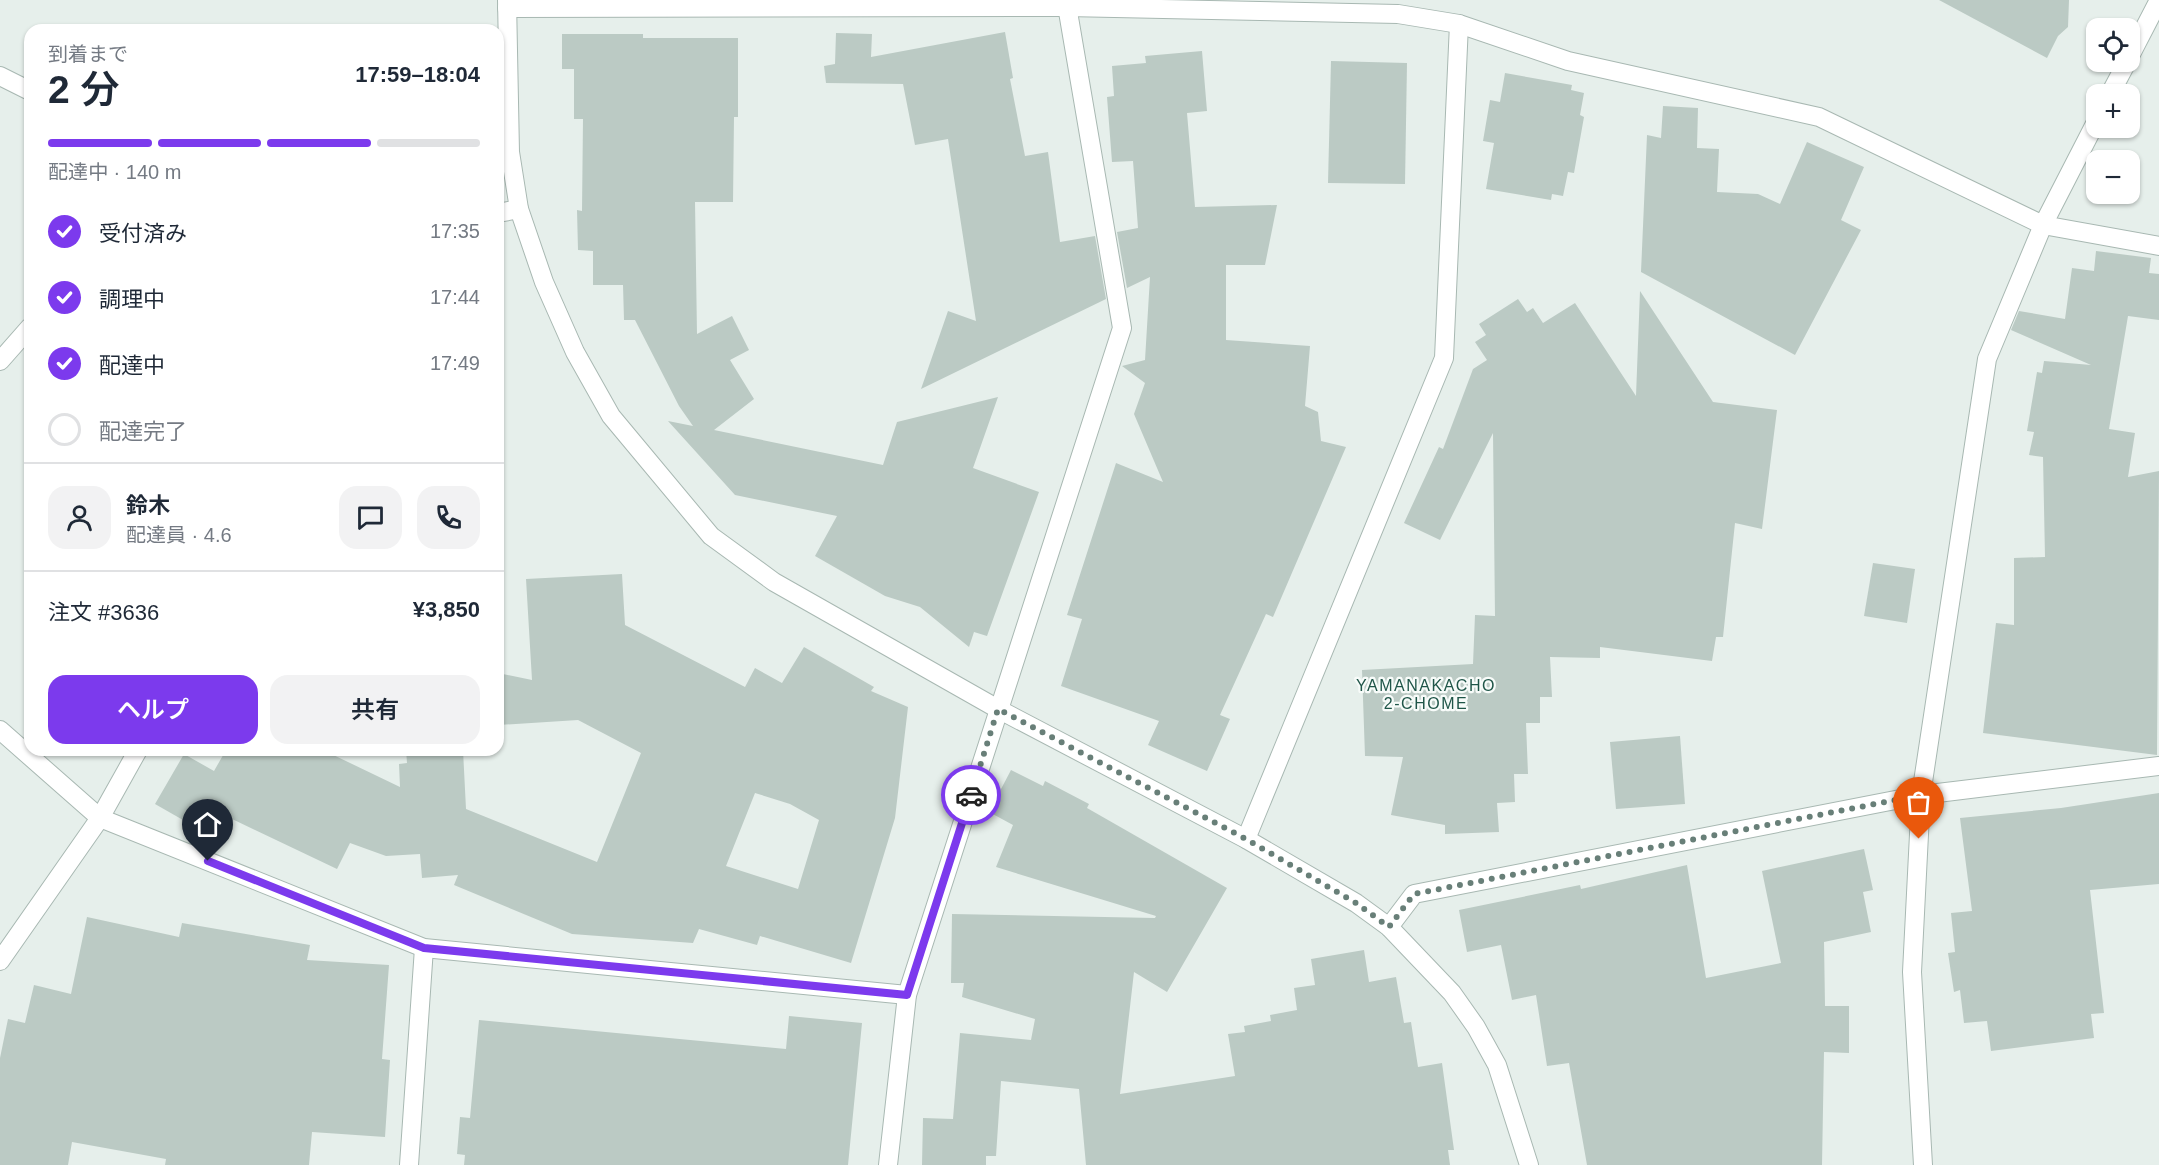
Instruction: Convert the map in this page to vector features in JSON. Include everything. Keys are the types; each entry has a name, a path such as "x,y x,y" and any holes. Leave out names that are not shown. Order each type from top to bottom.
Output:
{"street":[{"path":"2140,37 2159,0"},
{"path":"888,1165 907,995 1122,328 1066,3"},
{"path":"1529,1165 1497,1065 1476,1027 1452,993 1389,927 1356,903 1246,839 998,709 774,582 711,536 611,416 575,352 544,282 519,209 510,152 507,4 1066,3 1398,14 1459,24 1568,61 1819,117 2043,225 2159,246"},
{"path":"1246,839 1444,358 1459,24"},
{"path":"0,76 24,88"},
{"path":"1923,1165 1912,972 1921,795 1987,359 2043,225 2088,138"},
{"path":"504,212 519,209"},
{"path":"0,361 24,334"},
{"path":"0,730 24,751"},
{"path":"30,756 100,818 424,948 907,995"},
{"path":"0,961 100,818 135,756"},
{"path":"1389,927 1414,894 1921,795 2159,766"},
{"path":"409,1165 424,948"}],"building":[{"path":"1939,0 2069,0 2068,27 2058,36 2047,58"},
{"path":"1005,32 1013,78 1010,79 1025,156 1048,152 1060,242 1095,236 1106,299 921,389 948,311 976,321 948,139 915,145 903,84 826,83 824,66 835,64 836,33 872,34 871,57"},
{"path":"562,34 643,34 643,38 738,38 738,117 734,117 733,202 695,202 697,334 732,316 749,350 730,360 754,399 714,430 883,465 897,422 998,397 973,468 1039,492 987,636 974,632 969,647 920,607 885,596 815,556 837,516 735,495 668,421 693,426 679,406 635,320 624,320 623,285 593,285 593,251 578,250 577,210 582,211 583,119 574,119 574,69 562,69"},
{"path":"1202,51 1207,111 1187,113 1195,207 1277,205 1265,265 1226,265 1226,340 1310,346 1305,406 1318,412 1321,441 1346,447 1273,617 1266,614 1220,715 1230,719 1207,771 1148,745 1159,721 1061,686 1082,619 1067,615 1116,463 1163,482 1134,414 1145,383 1122,366 1145,360 1150,277 1127,288 1117,232 1138,228 1133,161 1112,162 1107,97 1114,96 1112,66 1146,63 1145,56"},
{"path":"1331,61 1407,63 1405,184 1328,183"},
{"path":"1505,73 1572,85 1571,90 1584,93 1580,115 1584,117 1574,173 1568,172 1563,196 1552,194 1551,200 1486,189 1494,143 1483,141 1490,100 1500,102"},
{"path":"1663,106 1698,108 1697,148 1719,149 1717,192 1758,194 1780,204 1807,142 1864,167 1841,220 1861,230 1795,355 1641,272 1647,135 1661,138"},
{"path":"2096,251 2151,258 2149,273 2159,274 2159,320 2128,316 2109,429 2135,433 2128,477 2159,471 2157,755 1983,733 1996,623 2014,625 2014,558 2045,557 2043,457 2029,455 2034,432 2027,431 2037,372 2042,373 2044,361 2091,365 2011,330 2019,311 2065,319 2072,268 2094,271"},
{"path":"1640,291 1713,402 1777,410 1762,529 1735,523 1723,637 1716,637 1712,661 1600,647 1600,658 1550,657 1552,697 1540,697 1540,723 1526,723 1528,774 1514,774 1515,802 1497,803 1499,832 1445,834 1445,825 1391,815 1403,757 1365,756 1362,670 1473,664 1475,615 1495,616 1493,433 1440,540 1404,523 1439,447 1443,449 1473,369 1487,360 1475,342 1486,335 1479,324 1518,299 1527,312 1533,308 1543,323 1575,303 1636,396"},
{"path":"1873,563 1915,569 1907,623 1864,616"},
{"path":"622,574 625,625 745,687 755,668 782,683 804,647 874,687 871,691 908,707 895,818 851,963 760,936 757,945 699,929 693,943 572,934 454,885 458,875 422,878 420,854 386,856 350,843 337,869 230,818 218,840 155,804 183,756 188,756 214,771 223,756 335,756 400,787 399,764 407,763 406,756 463,756 466,809 597,862 641,753 578,720 504,725 504,674 532,680 526,579","holes":["755,793 790,804 819,820 798,889 726,866"]},
{"path":"1680,736 1685,804 1616,809 1610,742"},
{"path":"1011,770 1043,786 1045,781 1089,804 1087,808 1227,888 1167,992 1134,972 1120,1094 1235,1076 1228,1034 1245,1032 1244,1026 1271,1021 1270,1015 1297,1010 1294,988 1315,985 1311,959 1364,950 1369,982 1396,977 1404,1023 1411,1022 1418,1067 1442,1063 1454,1150 1448,1150 1450,1165 1086,1165 1079,1089 1001,1081 996,1156 986,1156 986,1165 922,1165 923,1118 953,1119 960,1033 1031,1040 1035,1019 962,997 964,983 951,983 952,914 1155,918 1156,916 996,867 1013,825 989,812"},
{"path":"2159,793 2159,884 2090,890 2104,1013 2091,1014 2094,1038 1991,1051 1987,1021 1964,1023 1960,990 1954,992 1948,953 1955,952 1951,913 1972,911 1960,818 2061,808"},
{"path":"1864,849 1873,890 1863,892 1871,932 1824,942 1825,1006 1849,1006 1849,1053 1824,1052 1822,1165 1587,1165 1569,1063 1547,1066 1536,995 1512,1000 1501,945 1467,952 1459,910 1580,885 1581,889 1687,865 1706,978 1781,963 1762,871"},
{"path":"87,917 179,937 182,923 310,945 307,960 389,965 382,1059 390,1060 385,1137 312,1132 309,1165 165,1165 166,1159 72,1142 68,1165 0,1165 0,1058 8,1019 25,1023 34,985 71,994"},
{"path":"789,1016 862,1023 848,1165 464,1165 465,1155 457,1154 460,1117 470,1118 479,1020 786,1049"}],"way so far":[{"path":"971,795 998,709 1246,839 1356,903 1389,927 1414,894 1921,795 1919,839"}],"district":[{"name":"YAMANAKACHO 2-CHOME","path":"1426,694"}],"route":[{"path":"208,861 424,948 907,995 971,795"}]}
